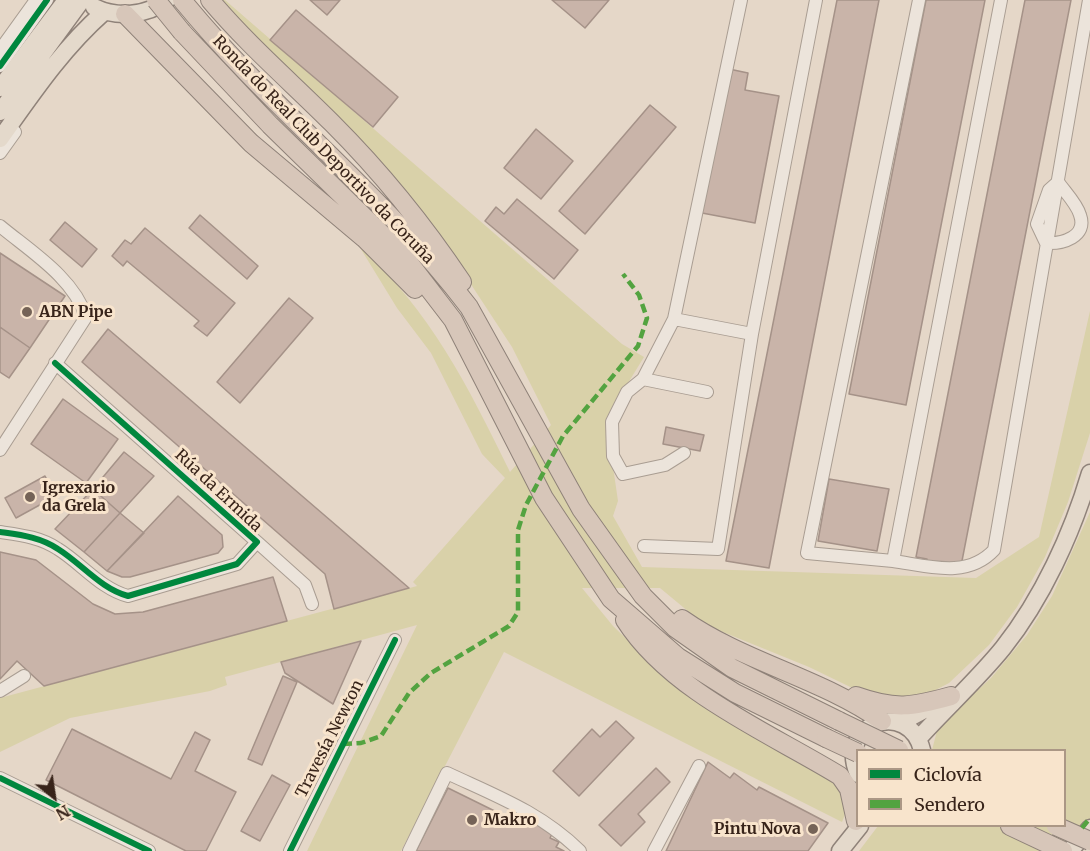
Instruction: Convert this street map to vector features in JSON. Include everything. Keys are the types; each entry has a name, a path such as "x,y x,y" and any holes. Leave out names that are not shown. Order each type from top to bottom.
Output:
{"highway":[{"name":"Ronda do Real Club Deportivo da Coruña","path":"156,0 182,32 270,125 403,255 453,320 556,518 611,599 678,657 735,693 856,752"},
{"name":"Ronda do Real Club Deportivo da Coruña","path":"182,0 265,93 380,204 470,307 581,509 643,596 675,628 732,668 897,749"},
{"path":"210,0 271,66 360,153 424,227 464,285 470,307"},
{"path":"125,14 251,143 401,273 478,368"},
{"path":"612,555 657,598 692,626 889,722"},
{"path":"611,599 644,646 699,693 840,776 849,789 856,819"},
{"path":"819,686 835,688 891,706 915,706 957,693"},
{"path":"759,729 856,774"},
{"path":"1014,827 1063,851"},
{"path":"1060,827 1090,841"}],"main road":[{"path":"0,88 66,0"},
{"path":"90,4 125,14 151,9 167,0"},
{"path":"0,139 47,73 79,34 90,4"},
{"path":"0,112 90,4"},
{"path":"889,722 904,725 920,745 957,693 1004,647 1029,610 1069,530 1090,473"},
{"path":"856,768 853,752 862,732 889,722 906,720 957,693"},
{"path":"840,851 856,825"},
{"path":"1070,851 1090,828"}],"street":[{"path":"0,52 36,0"},
{"path":"0,66 47,0"},
{"path":"684,453 665,465 623,474 613,456 612,423 627,392 643,379 674,319 741,0"},
{"path":"644,546 718,549 752,334 816,0"},
{"path":"919,0 807,553 960,569 985,560 994,550 1089,0"},
{"path":"893,561 1001,0"},
{"path":"0,52 34,19"},
{"path":"0,153 70,55 79,34"},
{"path":"1046,243 1061,244 1075,237 1081,225 1081,215 1058,182"},
{"path":"0,226 54,270 81,301 86,317 0,450"},
{"path":"674,319 752,334"},
{"name":"Rúa da Ermida","path":"55,363 305,585 312,604"},
{"path":"643,379 707,392"},
{"name":"Rúa da Ermida","path":"0,532 37,538 58,549 115,592 128,596 237,564 257,542"},
{"name":"Travesía Newton","path":"290,851 395,640"},
{"path":"0,691 24,676"},
{"path":"654,851 699,766"},
{"path":"409,851 447,773 531,812 557,829 579,851"},
{"path":"0,778 149,851"}],"shaded area":[{"path":"221,0 225,0 622,344 644,357 606,419 618,501 613,516 642,567 976,578 1039,537 1090,311 1090,433 1068,502 1045,557 1017,607 989,645 949,683 924,696 873,698 809,667 713,628 695,617 660,588 582,588 613,626 640,652 837,783 845,802 842,822 504,652 401,851 307,851 417,625 225,677 227,685 210,691 70,718 0,752 0,698 417,586 413,582 505,478 482,454 431,353 397,308 359,246 407,296 427,323 479,409 510,472 551,425 512,347 440,237"},
{"path":"1090,512 1090,821 1081,826 1059,851 859,851 877,827 1066,827 1066,749 932,749 938,727 991,678 1027,635 1052,596"}],"building":[{"path":"310,0 340,0 327,15"},
{"path":"552,0 609,0 585,28"},
{"path":"837,0 879,0 769,568 726,561"},
{"path":"926,0 985,0 906,405 849,394"},
{"path":"1025,0 1071,0 961,566 927,562 927,559 916,557"},
{"path":"296,10 398,97 373,127 270,40"},
{"path":"729,69 748,73 745,90 779,96 755,223 702,213"},
{"path":"650,105 676,127 585,234 559,211"},
{"path":"536,129 573,161 541,199 504,168"},
{"path":"517,199 578,250 554,279 485,221 496,207 504,214"},
{"path":"200,215 258,266 247,279 189,228"},
{"path":"65,222 97,249 82,267 50,240"},
{"path":"145,228 235,303 207,336 194,326 199,321 127,261 123,266 112,256 125,240 131,244"},
{"name":"ABN Pipe","path":"0,253 65,296 30,348 0,327"},
{"path":"289,298 313,318 240,403 217,382"},
{"path":"0,327 30,348 9,378 0,372"},
{"path":"108,329 409,588 334,609 325,574 82,362"},
{"path":"63,399 118,439 86,483 31,444"},
{"path":"666,427 704,435 700,451 663,444"},
{"path":"124,452 154,476 120,513 93,489"},
{"name":"Igrexario da Grela","path":"45,476 56,496 16,518 5,498"},
{"path":"829,479 889,489 877,551 818,541"},
{"path":"93,489 120,513 84,552 55,529"},
{"path":"178,496 222,535 223,547 218,553 130,577 122,577 107,571"},
{"path":"120,513 144,533 107,571 84,552"},
{"path":"0,552 36,560 93,604 115,614 143,612 273,577 287,621 44,686 17,661 0,679"},
{"path":"361,641 333,704 285,673 281,662"},
{"path":"283,676 297,682 262,765 248,759"},
{"path":"616,721 634,738 579,796 553,771 592,729 600,737"},
{"path":"72,729 171,779 195,732 210,740 195,771 236,792 206,851 186,851 46,780"},
{"path":"708,762 730,778 734,773 757,790 759,787 828,823 808,851 666,851"},
{"path":"656,768 670,782 638,814 645,822 621,846 599,825"},
{"path":"272,775 290,785 260,841 241,831"},
{"name":"Makro","path":"448,788 517,822 524,817 553,832 550,838 559,842 556,847 564,851 416,851"}],"marked path":[{"path":"343,744 361,743 381,736 409,693 431,673 509,626 518,612 518,530 526,505 563,436 638,346 647,318 639,295 623,274"},
{"path":"1082,828 1090,818"}],"cycle path":[{"path":"0,66 47,0"},
{"path":"0,532 30,537 51,545 109,588 128,596 237,564 257,542 55,363"},
{"path":"290,851 395,640"},
{"path":"0,778 149,851"}],"place":[{"name":"ABN Pipe","path":"27,312"},
{"name":"Igrexario da Grela","path":"30,497"},
{"name":"Makro","path":"472,820"},
{"name":"Pintu Nova","path":"813,829"}]}
